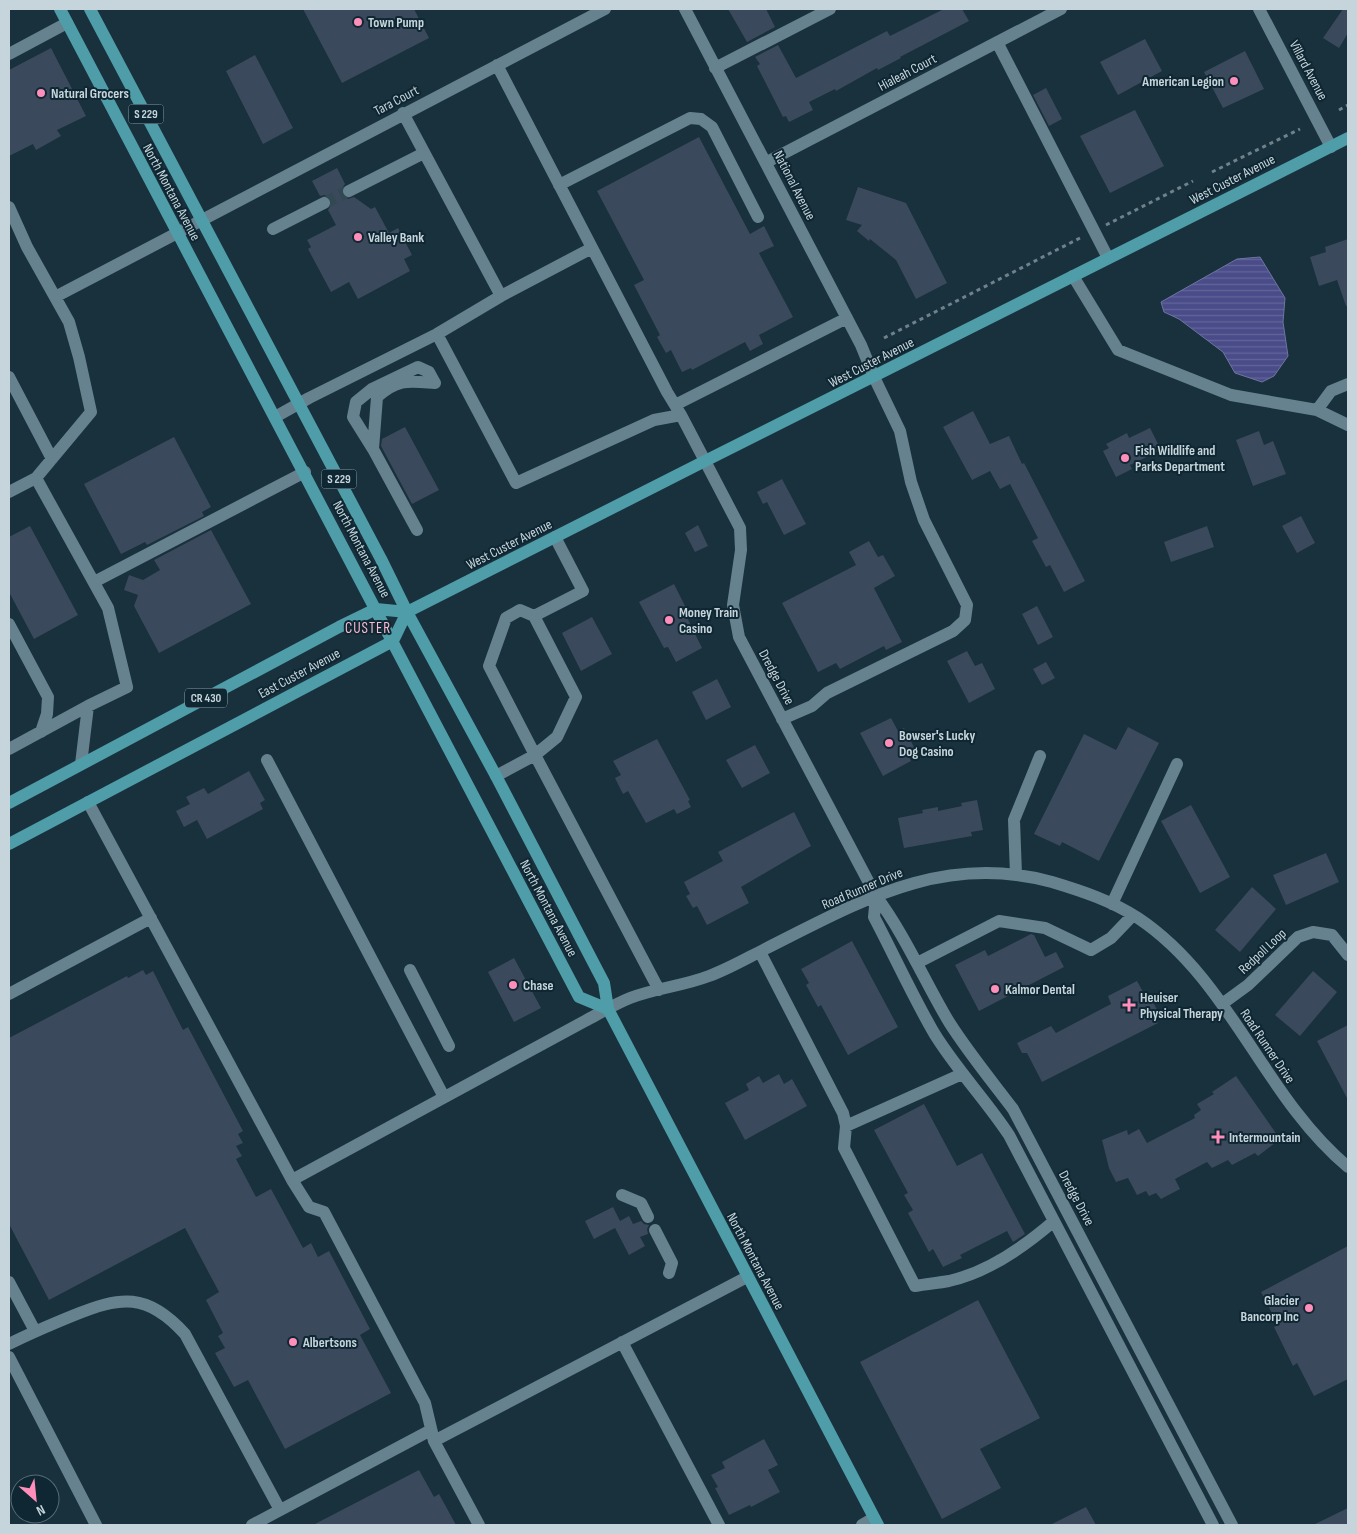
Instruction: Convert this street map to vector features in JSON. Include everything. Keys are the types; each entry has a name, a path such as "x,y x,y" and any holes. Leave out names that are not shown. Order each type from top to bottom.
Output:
{"main road":[{"name":"North Montana Avenue","path":"60,9 305,472 579,997 608,1009"},
{"name":"North Montana Avenue","path":"90,9 382,559 407,612 496,776 604,983 608,1009 876,1522"},
{"name":"West Custer Avenue","path":"407,612 1348,138"},
{"path":"376,609 407,612 393,641"},
{"name":"East Custer Avenue","path":"9,803 376,609"},
{"name":"East Custer Avenue","path":"9,844 393,641"}],"street":[{"name":"Tara Court","path":"55,298 403,113 605,9"},
{"name":"National Avenue","path":"686,9 715,68 861,345 900,431 911,482 924,520 967,605 964,620 954,631 827,693 812,706 782,719"},
{"path":"715,68 830,9"},
{"name":"Hialeah Court","path":"766,162 1061,9"},
{"name":"Villard Avenue","path":"1259,9 1332,146"},
{"path":"9,54 68,23"},
{"path":"997,42 1108,258"},
{"name":"Dredge Drive","path":"497,65 740,528 741,550 733,605 739,637 876,896 892,918 949,1021 1013,1109 1232,1525"},
{"path":"403,113 501,296"},
{"path":"559,184 690,118 701,119 712,127 758,217"},
{"path":"349,191 424,153"},
{"path":"273,229 324,203"},
{"path":"9,207 27,247 69,322 80,357 90,412 36,478 9,492"},
{"path":"275,417 437,334 501,296 592,248"},
{"path":"1074,276 1118,350 1232,396 1317,410 1348,425"},
{"path":"437,334 516,483 678,410 846,318"},
{"path":"374,449 377,397 384,390 404,380 435,383 429,372 418,367 372,389 356,402 353,417 374,449 417,530"},
{"path":"9,377 52,459"},
{"path":"1317,410 1331,390 1348,384"},
{"path":"94,582 305,472"},
{"path":"9,749 126,687 108,608 36,478"},
{"path":"534,616 583,591 555,537"},
{"path":"496,776 535,755 557,737 576,698 534,616 520,610 506,618 489,666 535,755 659,990"},
{"path":"9,624 48,697 47,714 41,732"},
{"path":"81,764 88,706"},
{"path":"1016,875 1014,820 1040,756"},
{"path":"267,760 444,1097"},
{"path":"1112,904 1176,764"},
{"path":"88,802 292,1180 309,1207 324,1212 425,1403 433,1435 479,1525"},
{"name":"Road Runner Drive","path":"292,1180 629,998 706,978 876,896 914,882 944,876 983,873 1016,875 1043,880 1082,891 1133,915 1160,934 1183,954 1197,970 1281,1093 1307,1126 1321,1142 1348,1166"},
{"name":"Dredge Drive","path":"876,896 874,917 934,1033 962,1074 992,1108 1009,1135 1213,1525"},
{"path":"917,963 999,921 1045,928 1091,950 1111,938 1133,915"},
{"path":"9,994 150,918"},
{"name":"Redpoll Loop","path":"1222,1004 1248,985 1298,937 1312,932 1332,935 1348,955"},
{"path":"760,952 843,1113 846,1126 844,1148 914,1286 950,1281 987,1268 1028,1244 1054,1221"},
{"path":"410,970 449,1046"},
{"path":"846,1126 962,1074"},
{"path":"622,1195 641,1203 648,1217"},
{"path":"655,1230 672,1263 669,1274"},
{"path":"252,1525 622,1342 747,1277"},
{"path":"9,1282 35,1331"},
{"path":"9,1344 35,1331 110,1302 131,1301 152,1307 170,1318 185,1334 280,1510"},
{"path":"622,1342 719,1525"},
{"path":"9,1357 96,1525"},
{"path":"862,1525 876,1522"}],"path":[{"path":"1340,110 1348,106"},
{"path":"1212,172 1300,129"},
{"path":"1106,226 1194,181"},
{"path":"884,338 1083,236"}],"water":[{"path":"1260,257 1285,298 1283,322 1288,356 1274,376 1262,382 1235,373 1223,352 1179,319 1164,312 1161,302 1237,259"}],"building":[{"path":"303,9 414,9 429,38 342,83"},
{"path":"728,9 766,9 775,27 747,42"},
{"path":"944,9 962,9 969,21 878,70 877,68 836,91 835,89 809,102 813,110 789,122 786,116 783,117 757,66 760,64 755,57 778,45 796,78 887,31 890,36"},
{"path":"1343,9 1348,9 1348,33 1339,48 1323,38"},
{"path":"1145,39 1162,71 1118,95 1100,62"},
{"name":"Natural Grocers","path":"51,48 86,116 57,130 61,136 36,150 33,144 9,156 9,70"},
{"name":"American Legion","path":"1245,51 1264,89 1223,108 1204,72"},
{"path":"255,55 293,128 263,144 226,71"},
{"path":"1046,88 1062,119 1049,126 1033,95"},
{"path":"1135,110 1164,166 1110,193 1080,136"},
{"path":"699,137 750,234 764,226 774,246 759,253 793,317 759,335 763,344 750,351 745,342 692,370 691,368 682,372 671,350 666,353 657,337 660,335 634,285 644,280 597,191"},
{"name":"Valley Bank","path":"337,168 345,184 341,190 342,195 348,199 354,197 371,209 375,207 389,233 398,228 412,255 404,259 410,271 358,299 349,282 331,292 308,249 311,247 307,240 336,225 328,210 332,204 331,199 325,195 320,196 312,181"},
{"path":"858,187 906,203 947,283 916,299 896,260 857,231 862,225 846,220"},
{"path":"1348,239 1348,306 1346,306 1337,280 1319,286 1310,257 1326,252 1325,247"},
{"path":"973,411 990,444 1009,436 1085,581 1064,592 1050,565 1046,567 1032,541 1038,538 1010,484 1000,489 990,471 972,480 943,427"},
{"path":"405,427 439,490 412,504 381,446 382,439"},
{"name":"Fish Wildlife and Parks Department","path":"1150,428 1161,450 1130,465 1132,469 1116,477 1103,451 1109,448 1106,444 1127,433 1129,438"},
{"path":"1259,431 1264,445 1273,441 1286,474 1253,486 1236,440"},
{"path":"174,437 211,507 202,512 204,516 147,545 145,542 121,554 84,484"},
{"path":"782,479 806,524 784,535 767,502 763,504 757,492"},
{"path":"1301,516 1315,543 1297,553 1282,526"},
{"path":"698,525 708,546 695,552 685,533"},
{"path":"30,526 78,615 34,639 9,592 9,537"},
{"path":"1207,526 1214,547 1171,562 1164,542"},
{"path":"211,530 251,604 159,653 134,606 138,595 124,590 129,575 143,580 160,570 154,560"},
{"path":"869,541 878,557 883,555 895,576 874,588 902,642 886,650 884,646 840,669 836,663 818,672 782,603 856,565 849,552"},
{"name":"Money Train Casino","path":"674,584 687,610 684,611 702,648 676,662 668,647 664,648 639,602"},
{"path":"1037,606 1053,637 1038,645 1022,614"},
{"path":"592,617 612,654 581,671 562,633"},
{"path":"967,651 975,666 982,663 995,689 969,703 947,661"},
{"path":"1046,662 1055,678 1042,685 1033,669"},
{"path":"717,679 731,707 706,720 692,692"},
{"name":"Bowser's Lucky Dog Casino","path":"891,718 898,731 904,728 917,753 909,757 911,761 883,776 860,733"},
{"path":"1128,727 1159,743 1099,861 1062,842 1060,846 1034,834 1084,734 1116,750"},
{"path":"657,739 690,800 688,801 691,807 677,814 674,809 646,823 628,791 623,794 615,778 621,775 613,761"},
{"path":"755,745 770,773 742,788 726,760"},
{"path":"249,771 265,800 260,803 263,809 207,839 197,820 184,827 176,811 190,804 186,797 204,788 208,794"},
{"path":"977,800 983,830 971,832 972,836 904,848 898,818 923,813 922,810 938,807 938,811 962,806 961,803"},
{"path":"1191,805 1230,877 1200,893 1161,821"},
{"path":"794,812 811,846 741,887 749,903 707,925 697,906 693,908 686,896 690,894 684,882 723,861 718,852"},
{"path":"1326,853 1339,882 1286,905 1273,875"},
{"path":"1252,887 1276,909 1240,952 1215,930"},
{"name":"Kalmor Dental","path":"1031,934 1034,935 1045,957 1056,952 1064,967 979,1011 955,965 985,950 988,956"},
{"path":"852,941 898,1027 848,1055 821,1005 818,1007 806,985 809,983 801,969"},
{"path":"514,958 541,1008 514,1022 488,972"},
{"path":"143,970 146,975 153,971 183,1030 188,1027 243,1131 238,1134 243,1143 236,1146 242,1156 236,1159 256,1197 271,1189 303,1248 311,1243 318,1257 329,1251 370,1329 360,1335 391,1393 285,1449 248,1380 234,1387 215,1353 225,1348 218,1336 223,1333 206,1300 219,1292 185,1228 49,1300 9,1224 9,1038 127,976 128,978"},
{"path":"1313,971 1337,992 1300,1036 1275,1015"},
{"path":"1137,981 1147,999 1151,998 1160,1016 1155,1019 1158,1023 1042,1082 1027,1053 1022,1053 1017,1043 1051,1026 1056,1033 1111,1004 1108,996"},
{"path":"1348,1025 1348,1100 1317,1041"},
{"path":"779,1074 784,1084 792,1079 807,1106 745,1140 725,1103 749,1090 746,1084 759,1076 763,1083"},
{"name":"Intermountain","path":"1236,1076 1280,1139 1258,1156 1255,1153 1232,1165 1228,1160 1212,1168 1207,1162 1175,1179 1180,1189 1161,1199 1156,1193 1149,1196 1146,1191 1137,1195 1128,1178 1116,1182 1109,1168 1102,1140 1127,1130 1128,1135 1139,1129 1147,1143 1195,1118 1194,1115 1201,1110 1197,1104 1214,1094 1212,1092"},
{"path":"924,1104 957,1166 982,1153 1025,1234 1013,1242 1007,1231 960,1255 962,1258 943,1267 933,1249 929,1252 908,1213 913,1210 904,1195 908,1193 874,1130"},
{"path":"613,1207 620,1221 629,1216 633,1224 641,1221 649,1225 647,1229 648,1234 640,1237 645,1246 629,1255 615,1228 594,1239 585,1221"},
{"name":"Glacier Bancorp Inc","path":"1348,1246 1348,1379 1314,1396 1297,1363 1293,1366 1274,1327 1278,1325 1261,1292"},
{"path":"978,1300 1040,1418 980,1449 1001,1488 942,1519 860,1362"},
{"path":"764,1439 778,1465 768,1470 780,1492 751,1507 750,1505 729,1515 715,1488 718,1487 711,1475 725,1468 722,1462"},
{"path":"419,1470 434,1497 439,1494 456,1525 313,1525"},
{"path":"1086,1507 1096,1525 1050,1525"},
{"path":"1348,1508 1348,1525 1313,1525"}],"tunnel":[{"path":"324,203 349,191"}],"place":[{"name":"Town Pump","path":"358,22"},
{"name":"American Legion","path":"1234,81"},
{"name":"Natural Grocers","path":"41,93"},
{"name":"Valley Bank","path":"358,237"},
{"name":"Fish Wildlife and Parks Department","path":"1125,458"},
{"name":"Money Train Casino","path":"669,620"},
{"name":"Bowser's Lucky Dog Casino","path":"889,743"},
{"name":"Chase","path":"513,985"},
{"name":"Kalmor Dental","path":"995,989"},
{"name":"Heuiser Physical Therapy","path":"1129,1005"},
{"name":"Intermountain","path":"1218,1137"},
{"name":"Glacier Bancorp Inc","path":"1309,1308"},
{"name":"Albertsons","path":"293,1342"}],"district":[{"name":"CUSTER","path":"368,628"}]}
